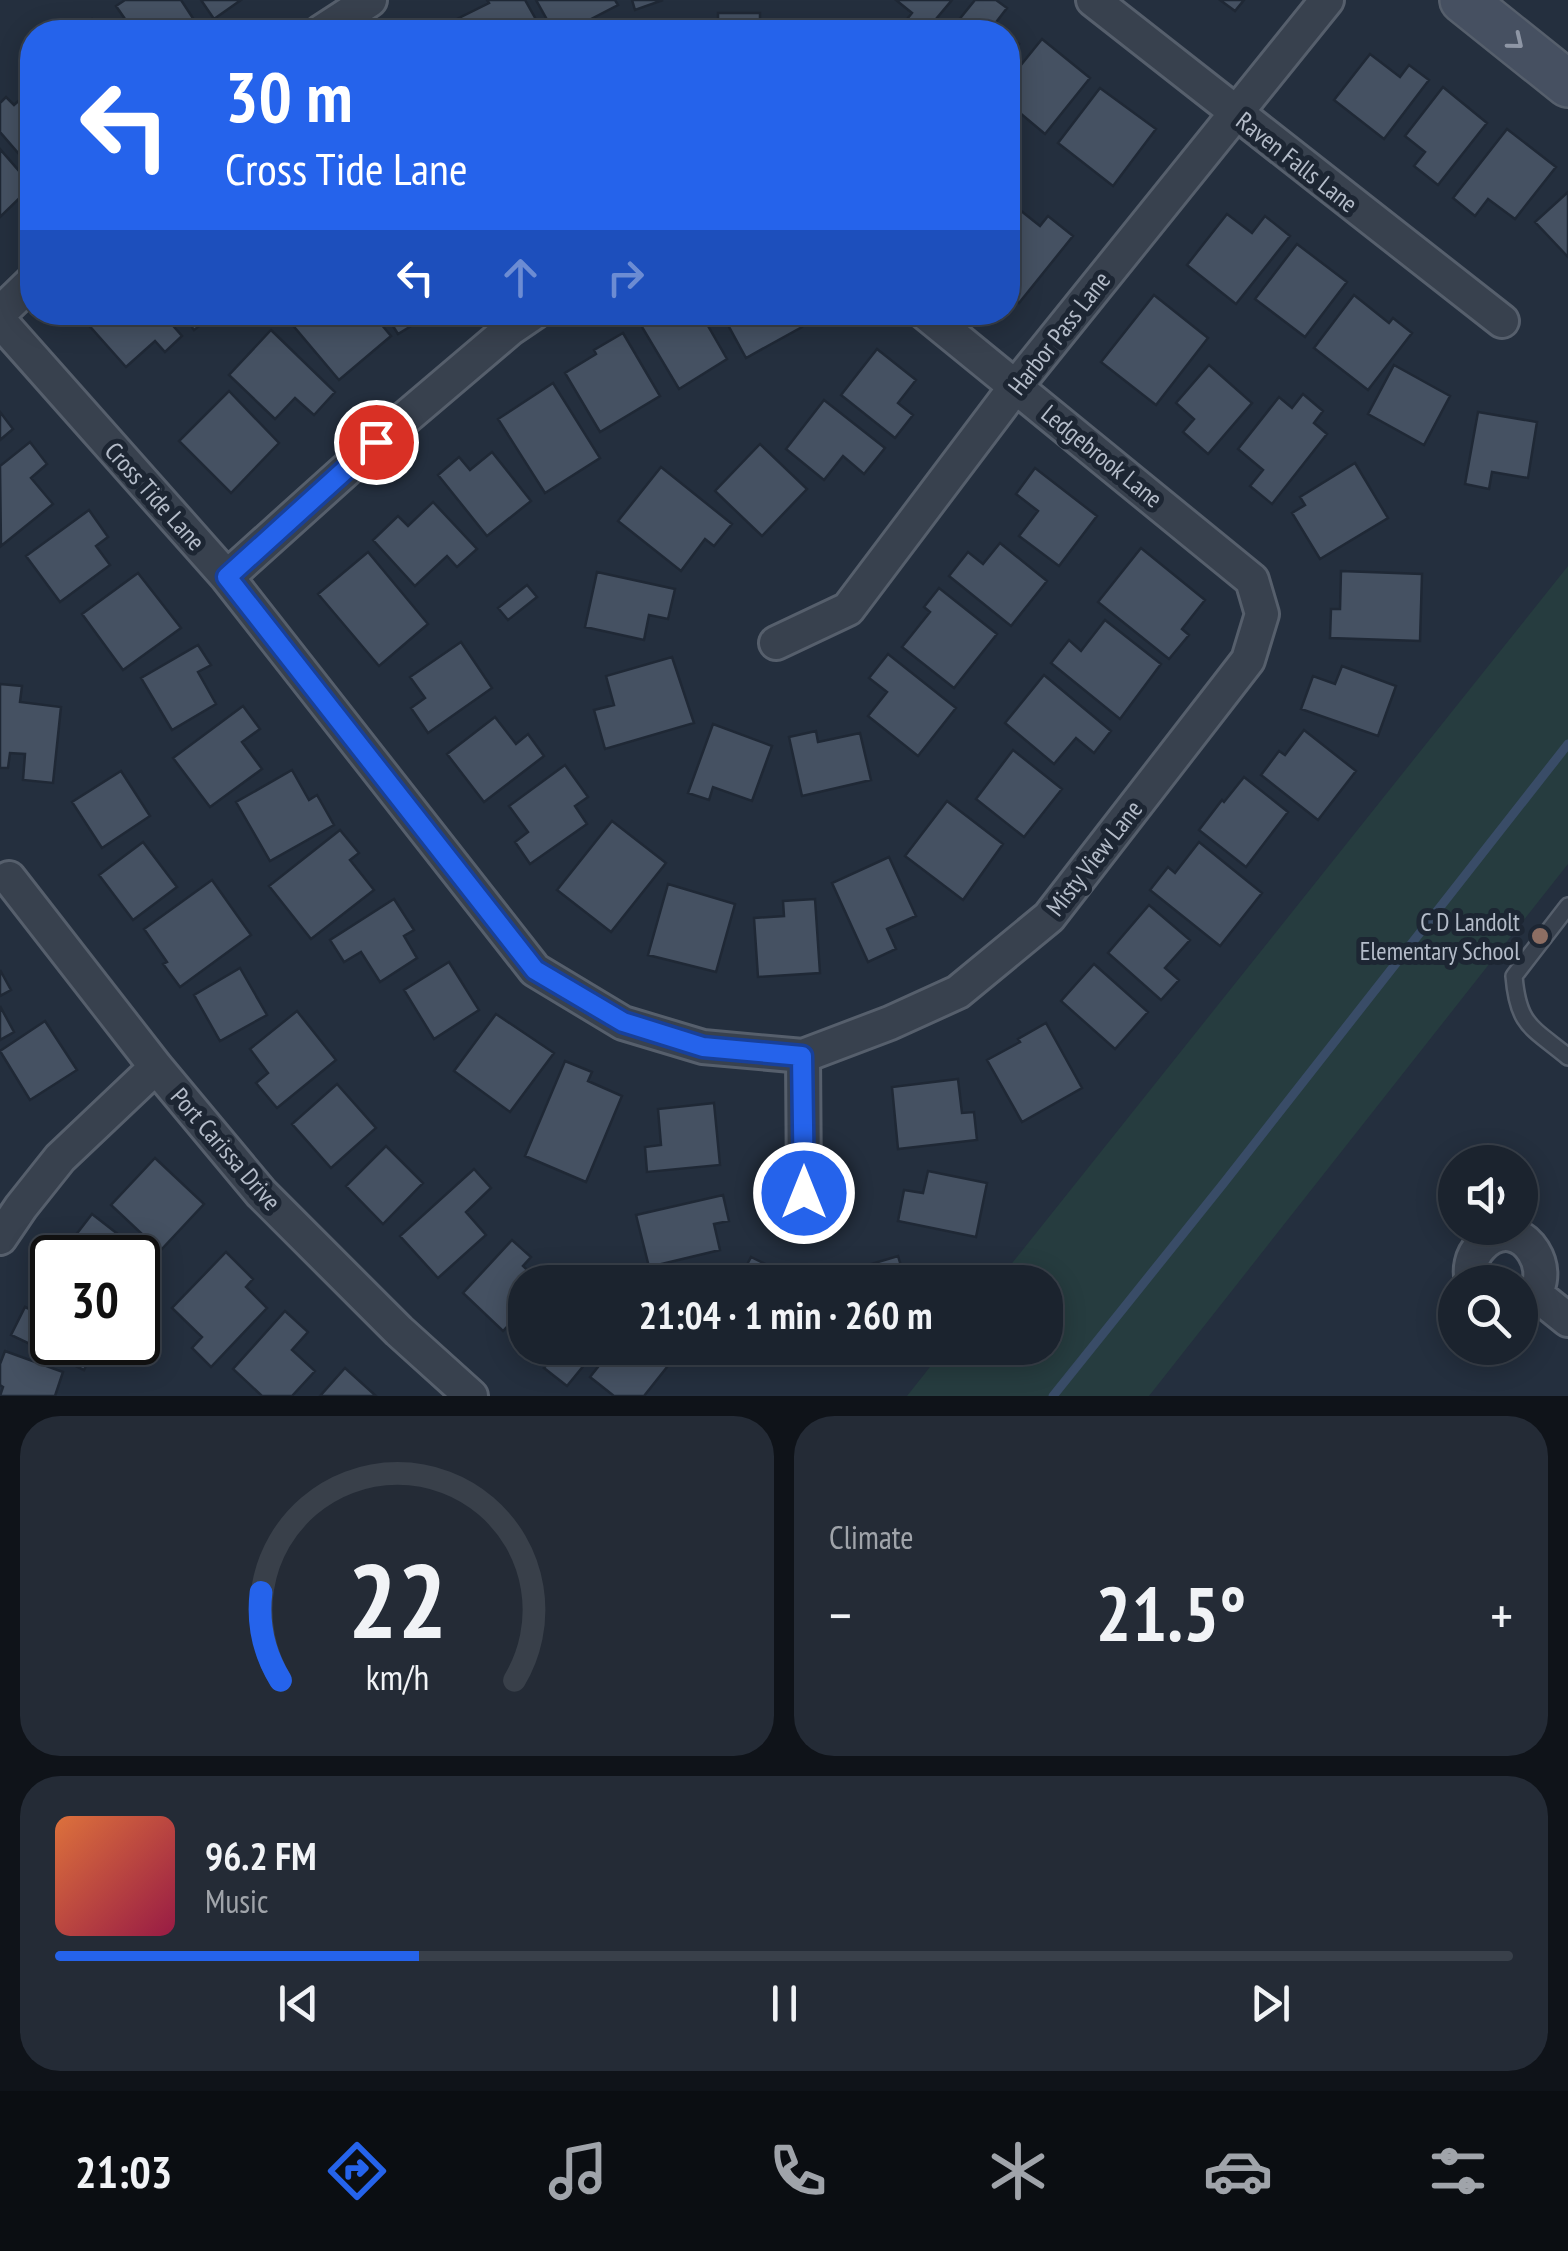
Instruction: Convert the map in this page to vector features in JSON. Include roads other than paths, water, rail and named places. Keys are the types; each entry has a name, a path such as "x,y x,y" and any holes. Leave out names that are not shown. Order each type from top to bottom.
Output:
{"main road":[{"path":"1464,0 1568,84"}],"street":[{"path":"340,20 370,0"},
{"name":"Raven Falls Lane","path":"1093,0 1502,321"},
{"name":"Harbor Pass Lane","path":"776,643 848,609 1016,386 1327,0"},
{"path":"0,313 20,294"},
{"name":"Cross Tide Lane","path":"0,321 227,577 535,970 623,1022 703,1047 802,1056"},
{"path":"227,577 376,442 516,325"},
{"name":"Ledgebrook Lane","path":"940,325 1252,580 1262,614"},
{"name":"Misty View Lane","path":"802,1056 958,992 1049,917 1248,660 1262,614"},
{"name":"Port Carissa Drive","path":"8,878 261,1194 398,1331 471,1396"},
{"path":"802,1056 804,1193"},
{"path":"0,1238 20,1206 60,1158 156,1067"},
{"path":"1471,1265 1483,1243 1494,1237 1517,1236 1528,1241 1543,1260 1545,1272 1538,1290"},
{"path":"1538,1305 1568,1320"}],"lane":[{"path":"1568,906 1514,976 1524,1021 1568,1056"}],"waterway":[{"path":"1053,1396 1568,744"}],"place":[{"name":"C D Landolt Elementary School","path":"1540,936"}]}
